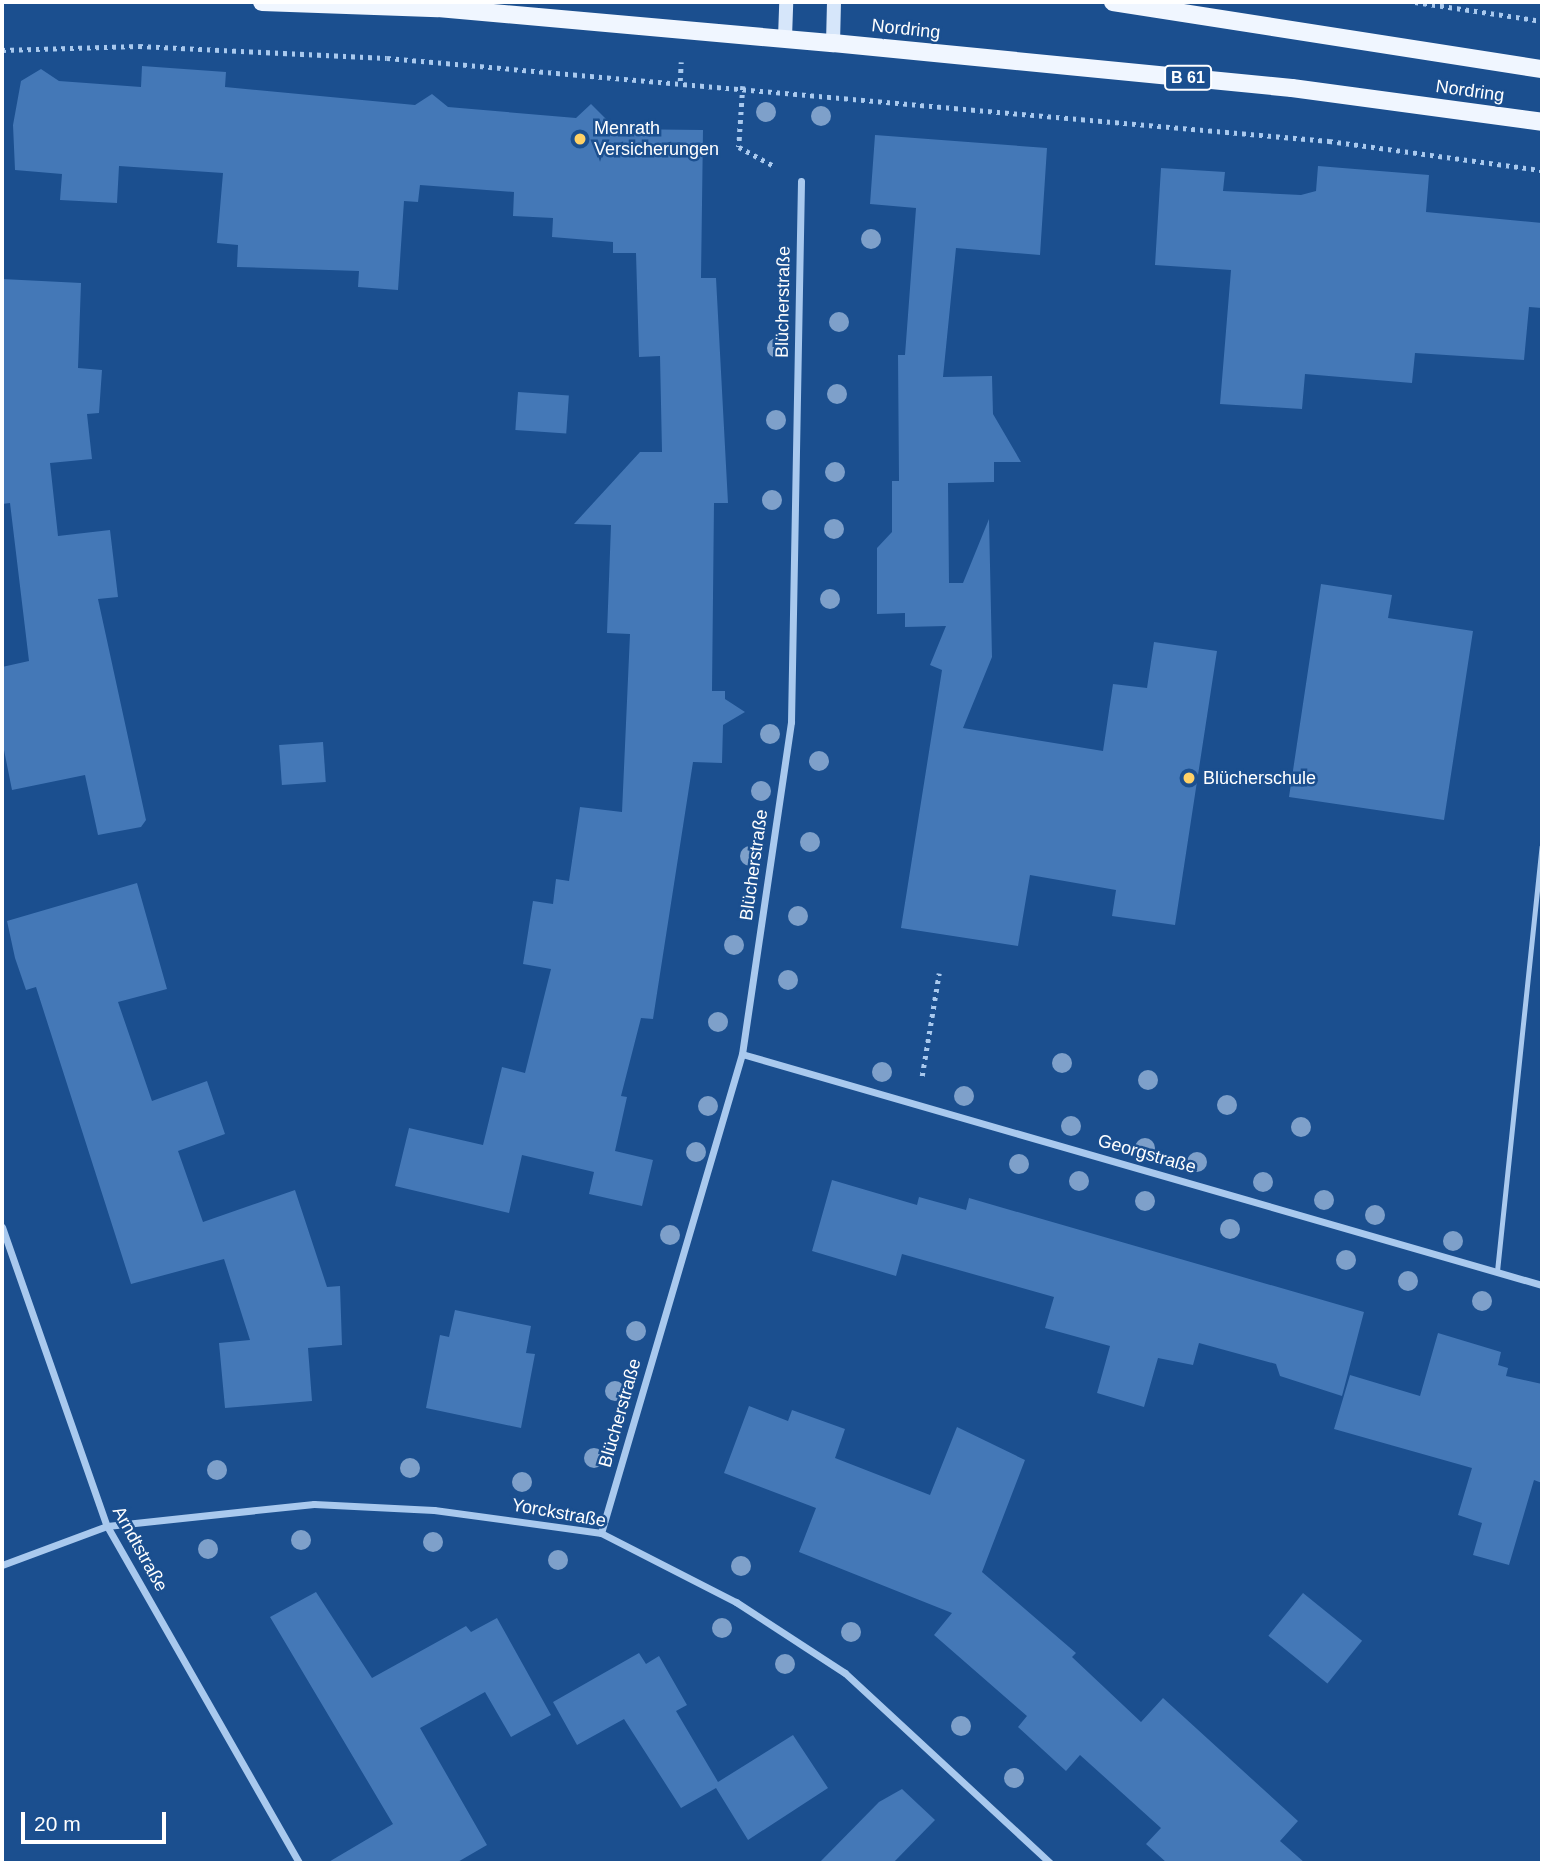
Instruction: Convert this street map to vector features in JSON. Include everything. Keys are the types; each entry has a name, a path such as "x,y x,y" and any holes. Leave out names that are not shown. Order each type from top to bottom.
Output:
{"main road":[{"name":"Nordring","path":"262,2 438,8 785,38 1292,88 1542,122"},
{"path":"785,38 786,2"},
{"path":"833,43 834,2"},
{"name":"Nordring","path":"1113,2 1542,69"}],"street":[{"name":"Blücherstraße","path":"601,1533 742,1054 791,722 801,181"},
{"name":"Georgstraße","path":"742,1054 1542,1285"},
{"name":"Arndtstraße","path":"2,1227 107,1526 299,1863"},
{"name":"Yorckstraße","path":"2,1565 107,1526 314,1504 434,1510 601,1533 736,1602 845,1672 1050,1863"}],"lane":[{"path":"1497,1271 1542,846"}],"path":[{"path":"1415,2 1542,21"},
{"path":"2,50 167,47 680,81 1329,141 1542,170"},
{"path":"680,81 682,55"},
{"path":"744,86 739,147 801,181"},
{"path":"918,1104 939,973"}],"building":[{"path":"142,66 226,72 225,87 415,105 432,94 448,107 576,118 591,104 616,129 703,130 701,278 716,278 728,503 714,503 712,691 725,691 725,699 745,712 723,725 722,763 693,762 653,1019 641,1018 621,1096 627,1097 615,1151 653,1160 642,1206 589,1194 594,1172 522,1155 509,1213 395,1186 409,1128 483,1145 502,1067 525,1073 551,969 523,964 533,901 553,904 556,879 569,881 580,807 622,812 630,634 607,633 611,525 574,524 640,452 662,452 660,356 639,357 636,253 613,253 613,242 552,237 553,218 513,216 514,192 420,185 418,202 404,201 398,290 358,287 359,271 237,267 238,245 217,243 223,173 119,166 117,203 60,200 62,174 15,170 13,125 21,81 41,69 59,81 141,87"},
{"path":"875,135 1047,148 1040,255 956,248 943,377 992,376 993,414 1021,462 994,462 994,482 948,483 949,583 963,583 989,519 992,657 963,728 1103,751 1113,684 1147,688 1154,642 1217,651 1175,925 1112,916 1116,890 1030,875 1018,946 901,928 942,670 930,665 946,626 905,627 905,613 877,614 877,548 892,532 892,481 899,481 898,355 905,355 916,208 870,204"},
{"path":"1318,166 1429,175 1426,212 1542,223 1542,308 1529,307 1524,360 1415,353 1412,383 1305,374 1302,409 1220,404 1231,270 1155,265 1161,168 1225,172 1223,191 1301,195 1316,191"},
{"path":"2,279 81,283 78,368 102,370 99,413 87,414 92,459 50,463 58,536 110,530 118,597 98,599 146,820 141,827 98,835 85,775 12,790 2,740 2,667 29,661 10,503 2,504"},
{"path":"518,392 569,396 566,433 515,430"},
{"path":"1321,584 1392,595 1388,618 1473,631 1444,820 1289,797"},
{"path":"323,742 326,782 282,785 279,745"},
{"path":"137,883 167,989 118,1002 152,1101 207,1081 225,1134 178,1151 203,1222 295,1190 327,1287 340,1286 342,1345 308,1348 312,1401 225,1408 219,1343 250,1340 224,1259 131,1284 36,987 26,990 15,958 7,921"},
{"path":"832,1180 917,1205 919,1197 966,1210 969,1198 1364,1312 1342,1396 1280,1376 1276,1364 1199,1343 1193,1365 1158,1358 1144,1407 1097,1393 1110,1346 1045,1328 1054,1297 902,1254 896,1276 812,1251"},
{"path":"455,1310 531,1326 526,1353 535,1354 521,1428 426,1408 440,1335 449,1337"},
{"path":"1438,1333 1501,1352 1498,1365 1508,1368 1506,1376 1542,1384 1542,1483 1534,1480 1509,1565 1473,1555 1482,1523 1458,1515 1472,1468 1334,1429 1350,1375 1420,1396"},
{"path":"749,1406 788,1421 792,1410 845,1429 835,1458 930,1495 957,1427 1025,1460 982,1572 1076,1653 1072,1657 1141,1722 1163,1698 1298,1821 1280,1841 1305,1863 1167,1863 1146,1844 1161,1828 1080,1755 1066,1771 1018,1727 1027,1716 934,1635 952,1613 799,1552 816,1508 724,1473"},
{"path":"316,1592 372,1678 466,1626 471,1632 497,1618 551,1715 511,1737 485,1692 420,1728 487,1845 456,1863 327,1863 393,1824 270,1617"},
{"path":"1303,1593 1362,1641 1327,1684 1268,1636"},
{"path":"639,1653 646,1664 659,1656 687,1705 676,1711 718,1782 793,1735 828,1788 748,1840 716,1788 681,1808 624,1719 577,1745 553,1702"},
{"path":"902,1789 935,1820 893,1863 819,1863 879,1802"}],"place":[{"name":"Menrath Versicherungen","path":"580,139"},
{"name":"Blücherschule","path":"1189,778"}]}
